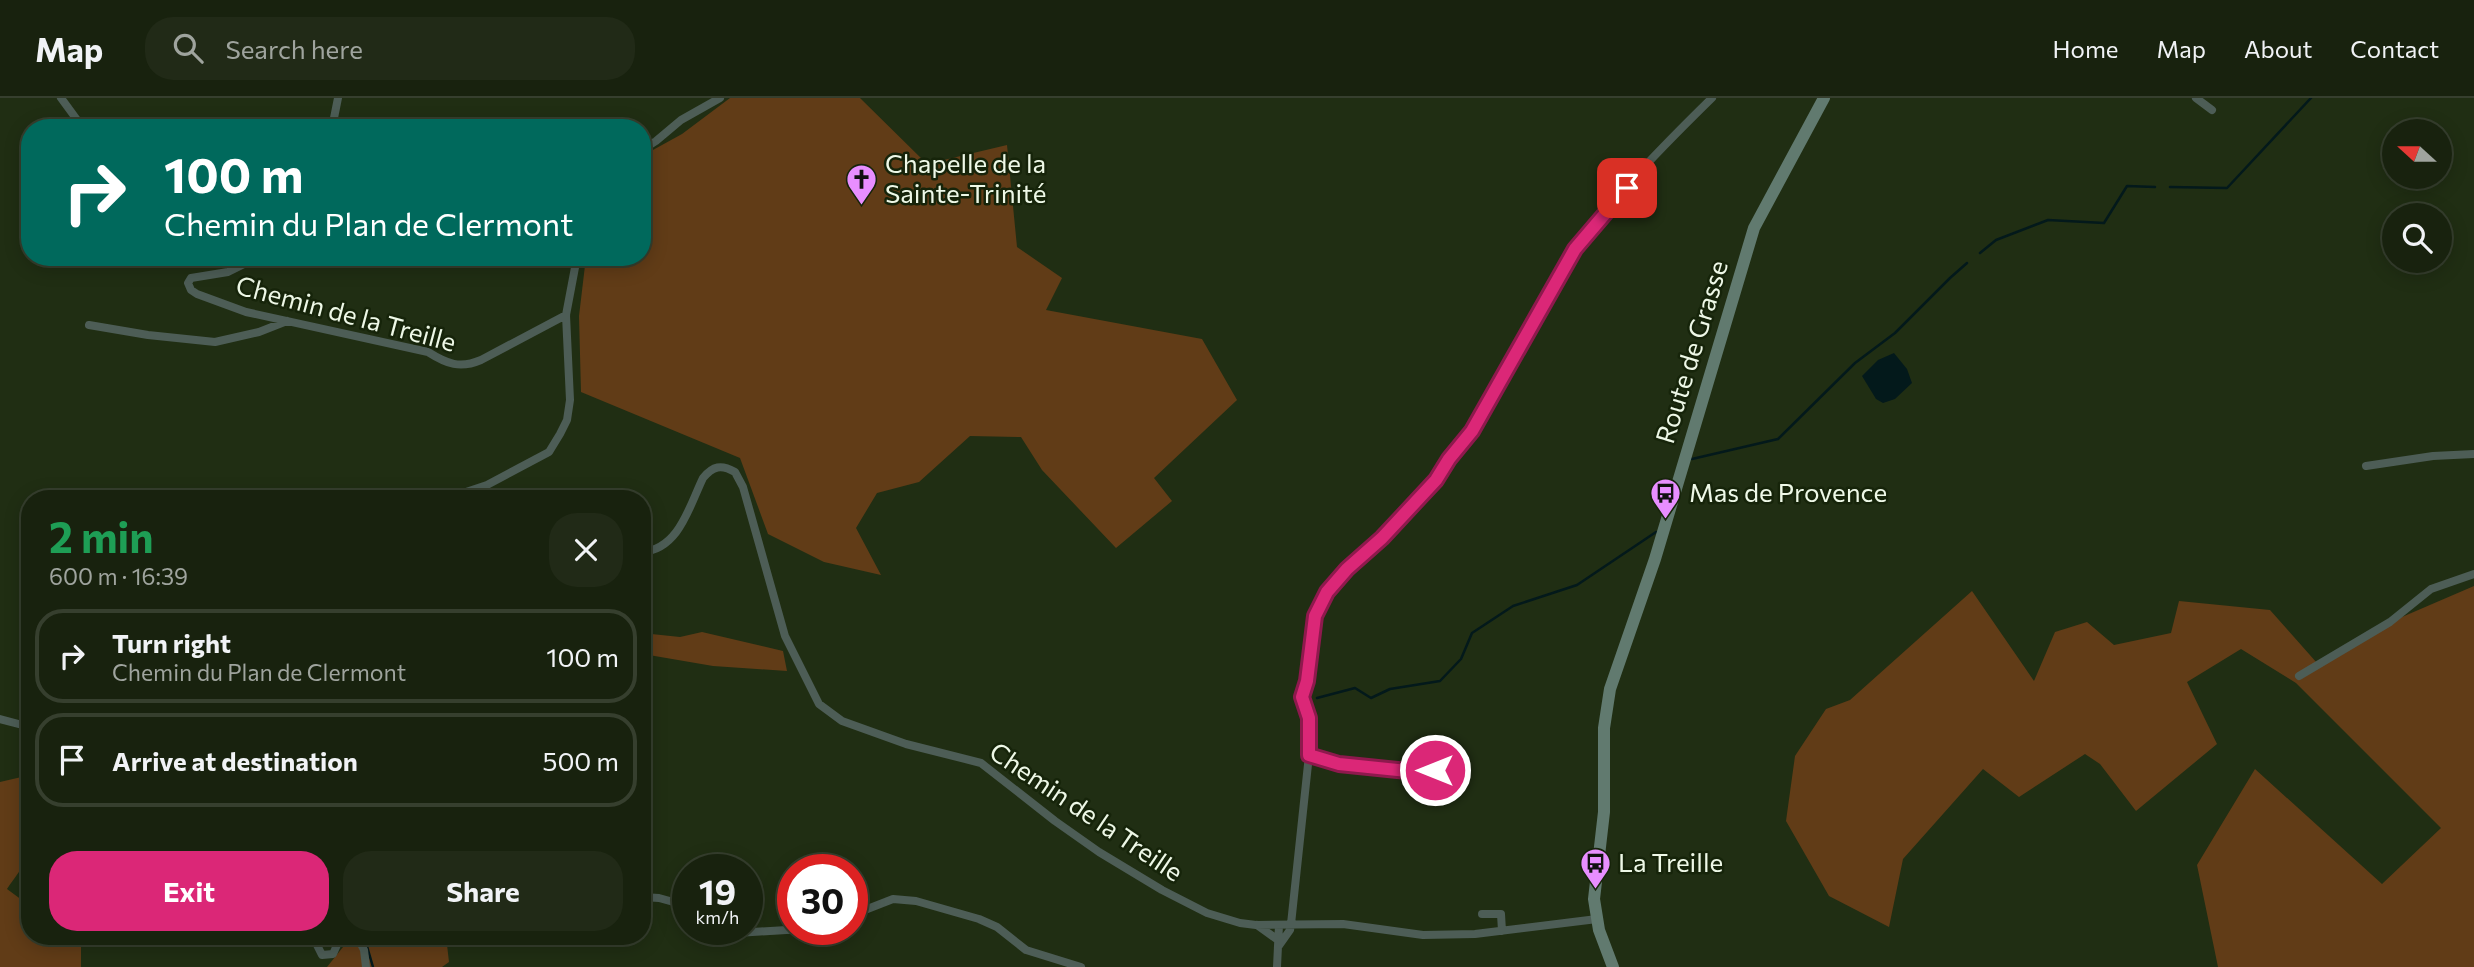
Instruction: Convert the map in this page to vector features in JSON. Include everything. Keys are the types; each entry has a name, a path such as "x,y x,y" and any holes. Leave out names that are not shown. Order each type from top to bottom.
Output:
{"street":[{"path":"61,98 76,119"},
{"path":"334,119 338,98"},
{"path":"651,144 681,120 720,98"},
{"path":"1278,944 1290,930 1291,924 1309,755 1309,718 1302,697 1307,681 1315,616 1327,592 1436,480 1472,431 1575,249 1661,149 1712,98"},
{"name":"Route de Grasse","path":"1613,967 1597,919 1595,890 1604,812 1604,728 1610,689 1655,559 1754,228 1824,98"},
{"path":"2196,98 2212,110"},
{"name":"Chemin de la Treille","path":"240,266 228,272 191,278 188,283 191,290 197,294 246,312 428,352 457,366 481,360 566,315"},
{"path":"473,490 550,452 567,420 570,400 566,315 575,266"},
{"path":"89,325 215,342 259,332 287,321"},
{"path":"2366,466 2433,456 2474,454"},
{"name":"Chemin de la Treille","path":"651,550 659,548 673,537 709,470 721,467 735,472 743,487 785,636 819,704 842,721 906,744 981,763 1099,852 1207,913 1256,925 1343,923 1423,935 1475,934 1597,919"},
{"path":"2300,676 2390,622 2431,589 2474,574"},
{"path":"0,719 21,725"},
{"path":"1309,755 1339,764 1427,773 1435,770"},
{"path":"651,898 672,902"},
{"path":"868,909 893,899 916,901 979,919 997,928 1026,950 1082,967"},
{"path":"1482,914 1501,914 1502,931"},
{"path":"1256,925 1278,944"},
{"path":"1277,967 1279,925"},
{"path":"317,945 322,955 328,956 333,954 337,945"},
{"path":"362,945 366,967"},
{"path":"1608,952 1620,967"}],"shaded area":[{"path":"730,98 860,98 927,164 1007,145 1017,247 1062,278 1046,310 1202,339 1237,400 1154,478 1172,501 1116,548 1042,470 1021,437 970,436 919,482 877,493 856,528 881,575 824,562 768,534 740,458 581,392 579,316 585,266 651,266 651,151 682,134"},
{"path":"2474,586 2474,967 2218,967 2197,865 2255,769 2382,884 2441,828 2296,683 2241,649 2187,682 2217,744 2136,811 2100,764 2085,754 2019,797 1983,769 1903,859 1889,927 1829,896 1786,821 1795,756 1826,709 1850,700 1972,591 2034,681 2055,632 2087,622 2114,645 2171,633 2179,601 2270,610 2317,663 2402,617"},
{"path":"702,632 783,651 787,671 713,666 651,655 651,634 680,637"},
{"path":"21,777 21,869 7,889 21,899 21,945 81,945 81,967 0,967 0,782"},
{"path":"345,945 447,945 449,962 442,967 327,967"}],"water":[{"path":"1894,353 1907,369 1912,383 1895,399 1883,403 1876,399 1862,376 1878,360"}],"waterway":[{"path":"2170,187 2227,188 2311,98"},
{"path":"1980,253 1996,240 2048,220 2104,223 2127,186 2155,187"},
{"path":"1692,459 1778,439 1855,363 1895,333 1967,263"},
{"path":"1317,698 1355,688 1371,698 1390,689 1440,681 1461,659 1472,633 1513,606 1577,585 1656,532"},
{"path":"367,945 373,967"}],"place":[{"name":"Chapelle de la Sainte-Trinité","path":"862,206"},
{"name":"Mas de Provence","path":"1666,520"},
{"name":"La Treille","path":"1595,890"}],"route":[{"path":"1435,770 1427,773 1339,764 1309,755 1309,718 1302,697 1307,681 1315,616 1327,592 1436,480 1472,431 1575,249 1627,188"}]}
